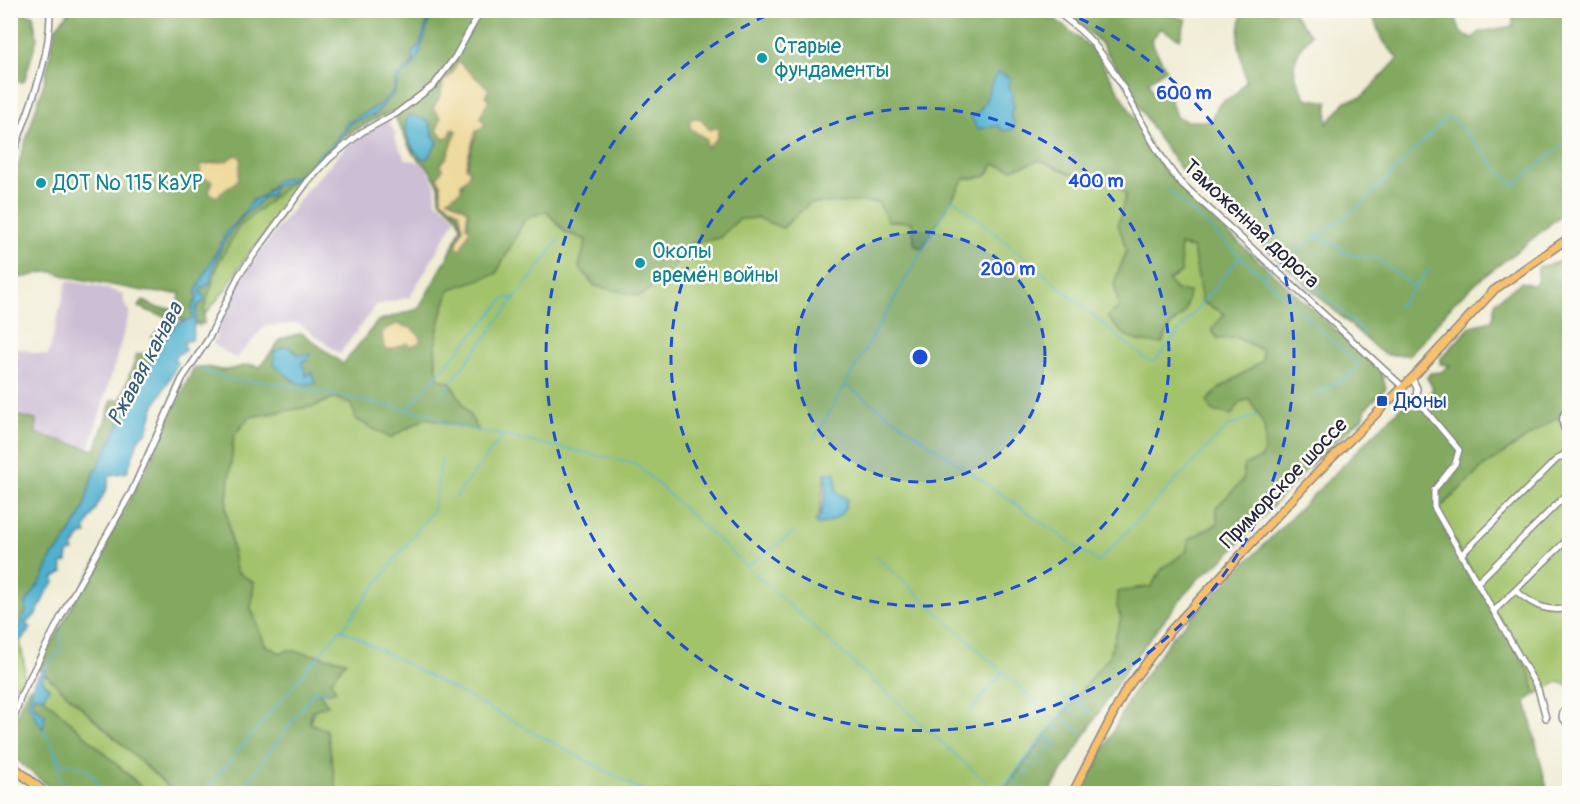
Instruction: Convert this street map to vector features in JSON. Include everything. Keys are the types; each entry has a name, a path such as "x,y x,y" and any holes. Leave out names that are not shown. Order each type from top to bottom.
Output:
{"highway":[{"path":"10,764 44,793"}],"main road":[{"name":"Приморское шоссе","path":"1072,794 1117,704 1160,643 1312,478 1412,378 1494,290 1569,237"}],"street":[{"path":"10,163 38,79 50,34 50,10"},
{"path":"10,732 21,695 66,607 132,491 182,379 209,338 238,275 308,181 330,158 362,132 397,113 434,85 455,57 481,10"},
{"name":"Таможенная дорога","path":"1055,10 1092,42 1131,100 1161,158 1180,182 1403,387"},
{"path":"1412,378 1417,388 1416,399 1459,450 1455,464 1434,490 1434,507 1538,689 1546,718"},
{"path":"1395,395 1406,400 1416,399"},
{"path":"1569,405 1561,425 1569,440"},
{"path":"1562,419 1569,420"},
{"path":"1462,554 1557,459 1569,451"},
{"path":"1478,582 1569,491"},
{"path":"1494,611 1569,537"},
{"path":"1516,591 1540,608 1557,611 1569,608"},
{"path":"1569,707 1563,712 1562,717 1569,727"}],"shaded area":[{"path":"387,120 396,134 394,137 405,159 425,163 435,186 436,202 456,218 410,297 376,305 340,354 298,323 264,327 236,359 213,344 233,290 307,190 349,144"},
{"path":"67,281 97,286 123,294 125,306 130,311 90,448 11,428 10,346 48,356"}],"green space":[{"path":"19,11 33,15 37,39 24,82 11,81 11,20"},
{"path":"70,11 1045,11 1095,51 1165,170 1198,206 1380,370 1386,388 1366,408 1364,416 1306,470 1227,556 1198,579 1172,610 1126,669 1049,793 1002,793 1109,657 1121,618 1117,606 1118,592 1151,587 1162,569 1187,551 1188,540 1218,523 1216,508 1243,480 1244,465 1262,458 1265,440 1264,427 1249,399 1240,402 1232,415 1212,411 1207,401 1219,389 1262,361 1262,350 1237,338 1218,339 1211,330 1225,314 1202,302 1193,248 1180,245 1181,273 1168,281 1176,290 1189,292 1185,312 1171,325 1162,343 1152,343 1137,341 1125,335 1107,317 1119,307 1114,283 1127,250 1118,224 1126,194 1111,180 1085,180 1040,160 1012,169 994,164 986,176 964,179 922,248 915,246 912,222 888,221 878,202 810,203 782,228 758,218 739,219 719,238 689,244 671,271 641,296 595,286 579,267 586,240 565,232 546,211 525,219 496,274 450,289 442,311 435,356 439,379 450,382 479,431 426,418 390,438 357,420 350,403 334,398 315,406 249,417 234,436 226,508 236,571 254,583 251,608 265,645 280,653 289,650 346,661 331,681 336,691 319,693 328,705 311,711 310,723 327,730 337,793 175,793 45,674 46,672 38,669 150,462 193,369 204,367 227,370 249,365 260,367 281,339 302,333 343,364 378,321 418,309 449,255 461,227 457,216 440,200 439,186 428,167 413,154 392,111 350,133 239,227 219,262 204,310 204,324 159,315 138,307 143,301 158,308 178,309 180,293 140,290 54,272 22,277 11,276 11,187 44,83 56,27","holes":["458,63 489,89 480,118 483,121 476,131 461,190 451,194 448,199 468,210 468,233 461,249 456,243 463,228 459,212 448,205 442,195 440,182 443,169 440,164 447,157 457,132 452,129 444,138 437,130 441,118 433,108 441,95 443,82 451,75","991,90 1014,106 1010,114 1014,123 977,129 979,113","408,116 427,121 438,144 413,151 405,128","235,155 239,164 238,180 209,192 213,181 210,163 226,161","289,347 302,356 301,367 305,368 306,376 310,373 313,381 307,384 293,381 274,364"]},
{"path":"1064,11 1168,11 1169,15 1186,19 1180,39 1160,28 1151,41 1166,69 1149,81 1151,89 1169,95 1176,117 1187,121 1210,121 1219,104 1236,94 1246,81 1238,40 1242,11 1291,11 1311,35 1299,52 1294,65 1297,79 1306,98 1328,102 1327,124 1346,101 1362,97 1398,59 1381,38 1371,11 1411,11 1417,18 1425,11 1450,11 1456,18 1461,33 1472,38 1480,32 1513,26 1513,11 1569,11 1570,182 1560,189 1569,207 1458,299 1409,355 1387,355 1378,350 1186,176 1159,139 1101,43"},
{"path":"339,140 337,148 316,164 294,191 279,219 245,258 226,289 199,322 200,326 193,323 227,235 282,185 301,178"},
{"path":"1040,160 1085,180 1111,180 1126,194 1118,224 1127,250 1114,283 1119,307 1162,343 1171,325 1185,312 1176,290 1168,281 1180,245 1193,248 1202,302 1225,314 1237,338 1262,350 1263,361 1219,389 1240,402 1248,399 1263,422 1268,436 1263,457 1249,476 1216,508 1218,523 1188,540 1187,551 1162,569 1151,587 1136,588 1117,606 1121,618 1109,657 1002,793 337,793 332,768 310,723 319,693 345,661 289,650 280,653 265,645 251,608 254,583 236,571 226,508 234,436 249,417 315,406 334,398 351,403 390,438 426,418 478,430 450,382 439,379 435,356 442,312 450,289 496,274 526,218 546,211 565,232 671,271 689,244 719,238 739,219 758,218 783,228 809,203 878,202 912,222 915,246 922,248 964,179 986,176 994,164 1012,169","holes":["825,475 836,477 837,494 847,499 836,518 815,523 819,516"]},
{"path":"1569,253 1569,405 1559,416 1483,467 1437,511 1531,676 1536,694 1526,701 1548,793 1081,794 1133,692 1172,637 1402,406 1420,410 1433,388 1427,378 1430,373 1441,372 1450,365 1440,364 1441,358 1471,326 1488,322 1493,318 1496,301 1521,282 1532,285 1537,283 1538,267 1562,261"},
{"path":"159,329 173,330 154,353 138,392 92,478 83,511 63,545 52,556 43,578 26,603 26,611 10,641 10,414 36,420 36,434 95,450 112,400 121,399 137,354 149,353 152,337"},
{"path":"1559,416 1570,440 1569,685 1558,682 1536,694 1531,676 1437,511 1483,467"},
{"path":"10,641 20,641 25,667 23,682 11,686"},
{"path":"45,674 175,793 148,793 43,697 47,687 42,679"},
{"path":"29,687 32,689 30,705 40,725 40,710 33,706 34,695 43,697 148,793 56,793 11,755 15,720"}],"sand":[{"path":"458,62 489,89 485,96 489,100 480,117 485,125 476,131 467,160 466,168 470,170 468,177 461,183 461,190 448,199 468,210 466,226 470,229 461,249 456,246 463,228 459,212 441,200 441,184 437,178 443,169 440,165 447,157 457,131 452,129 450,136 444,138 437,130 441,118 433,108 441,95 443,82 451,75"},
{"path":"699,118 710,130 719,127 717,138 707,148 706,139 690,128 690,119"},
{"path":"235,155 241,157 238,180 216,197 209,192 213,181 200,177 201,165 226,161"},
{"path":"397,324 411,328 420,336 420,342 412,346 407,343 388,350 384,348 382,334 385,329"}],"water":[{"path":"442,10 451,11 430,18 423,44 412,67 399,78 394,93 374,115 351,123 332,149 323,154 301,178 273,187 271,196 261,200 231,231 220,249 210,283 201,289 200,292 205,297 204,302 197,306 192,340 184,342 185,351 176,355 174,360 178,363 154,407 147,432 139,438 127,472 110,475 107,488 85,529 87,534 81,535 76,544 72,546 74,551 68,553 67,562 61,564 63,572 53,578 55,582 46,593 36,614 25,623 31,628 20,641 11,641 26,611 26,603 43,578 52,556 63,545 83,511 92,478 151,361 148,355 154,353 177,323 192,319 192,306 197,298 196,291 227,231 238,221 253,200 263,196 277,180 301,175 319,154 330,148 347,123 379,105 394,90 396,77 413,64 412,52 419,46 429,16"},
{"path":"999,72 1010,78 1009,88 1013,94 1011,100 1014,106 1010,114 1014,123 1013,129 1003,131 998,126 977,129 971,117 982,108"},
{"path":"408,116 419,117 430,123 432,133 438,142 427,159 421,158 413,149 408,138 406,121"},
{"path":"283,347 289,347 298,355 309,353 310,356 307,361 303,361 302,366 305,368 306,376 311,372 316,383 298,383 274,365 274,352"},
{"path":"836,472 836,491 847,499 846,504 838,517 817,524 815,523 821,513 824,499 825,473"},
{"path":"43,669 46,672 42,679 49,689 43,697 34,695 32,701 33,706 45,714 43,730 28,704 34,682"}],"waterway":[{"path":"1277,265 1360,206 1447,117 1451,117 1514,186 1570,138"},
{"path":"1192,174 1365,333"},
{"path":"1167,189 1359,365 1354,372 1316,395"},
{"path":"813,441 951,200 955,200 1148,361 1155,361 1240,256"},
{"path":"1317,236 1347,250"},
{"path":"441,396 559,240"},
{"path":"1338,252 1378,259 1414,287 1430,269"},
{"path":"1263,276 1271,269"},
{"path":"1397,307 1414,288"},
{"path":"408,408 505,298 515,298"},
{"path":"196,368 229,380 268,382 430,414 442,423 635,463 745,565 749,565 794,532"},
{"path":"846,385 1098,562 1227,427 1257,415"},
{"path":"455,498 502,436"},
{"path":"342,629 433,510 442,458"},
{"path":"877,557 1056,721"},
{"path":"745,565 999,794"},
{"path":"202,794 341,629 649,794"},
{"path":"43,672 60,650 62,631"},
{"path":"970,711 1002,673"},
{"path":"1071,685 1070,698 1073,700"},
{"path":"239,794 315,690 323,694 331,687"},
{"path":"1060,689 1066,701 1070,698"},
{"path":"998,793 1073,700 1086,690"},
{"path":"1075,700 1091,713"},
{"path":"1068,707 1074,712"},
{"path":"1061,716 1082,733"},
{"path":"1054,725 1061,731"},
{"path":"43,730 63,763 83,768 92,774 100,794"},
{"path":"1047,734 1059,745"},
{"path":"1044,739 1055,749"},
{"path":"1040,744 1051,754"},
{"path":"54,751 65,794"},
{"path":"1033,753 1045,765"},
{"path":"1027,761 1035,767"},
{"path":"1022,768 1028,774"},
{"path":"1017,775 1021,779"},
{"path":"1012,780 1016,784"},
{"path":"1006,787 1010,791"}],"place":[{"name":"Старые фундаменты","path":"762,58"},
{"name":"ДОТ № 115 КаУР","path":"41,183"},
{"name":"Окопы времён войны","path":"640,263"},
{"name":"Дюны","path":"1382,401"}],"water label":[{"name":"Ржавая канава","path":"145,364"}]}
